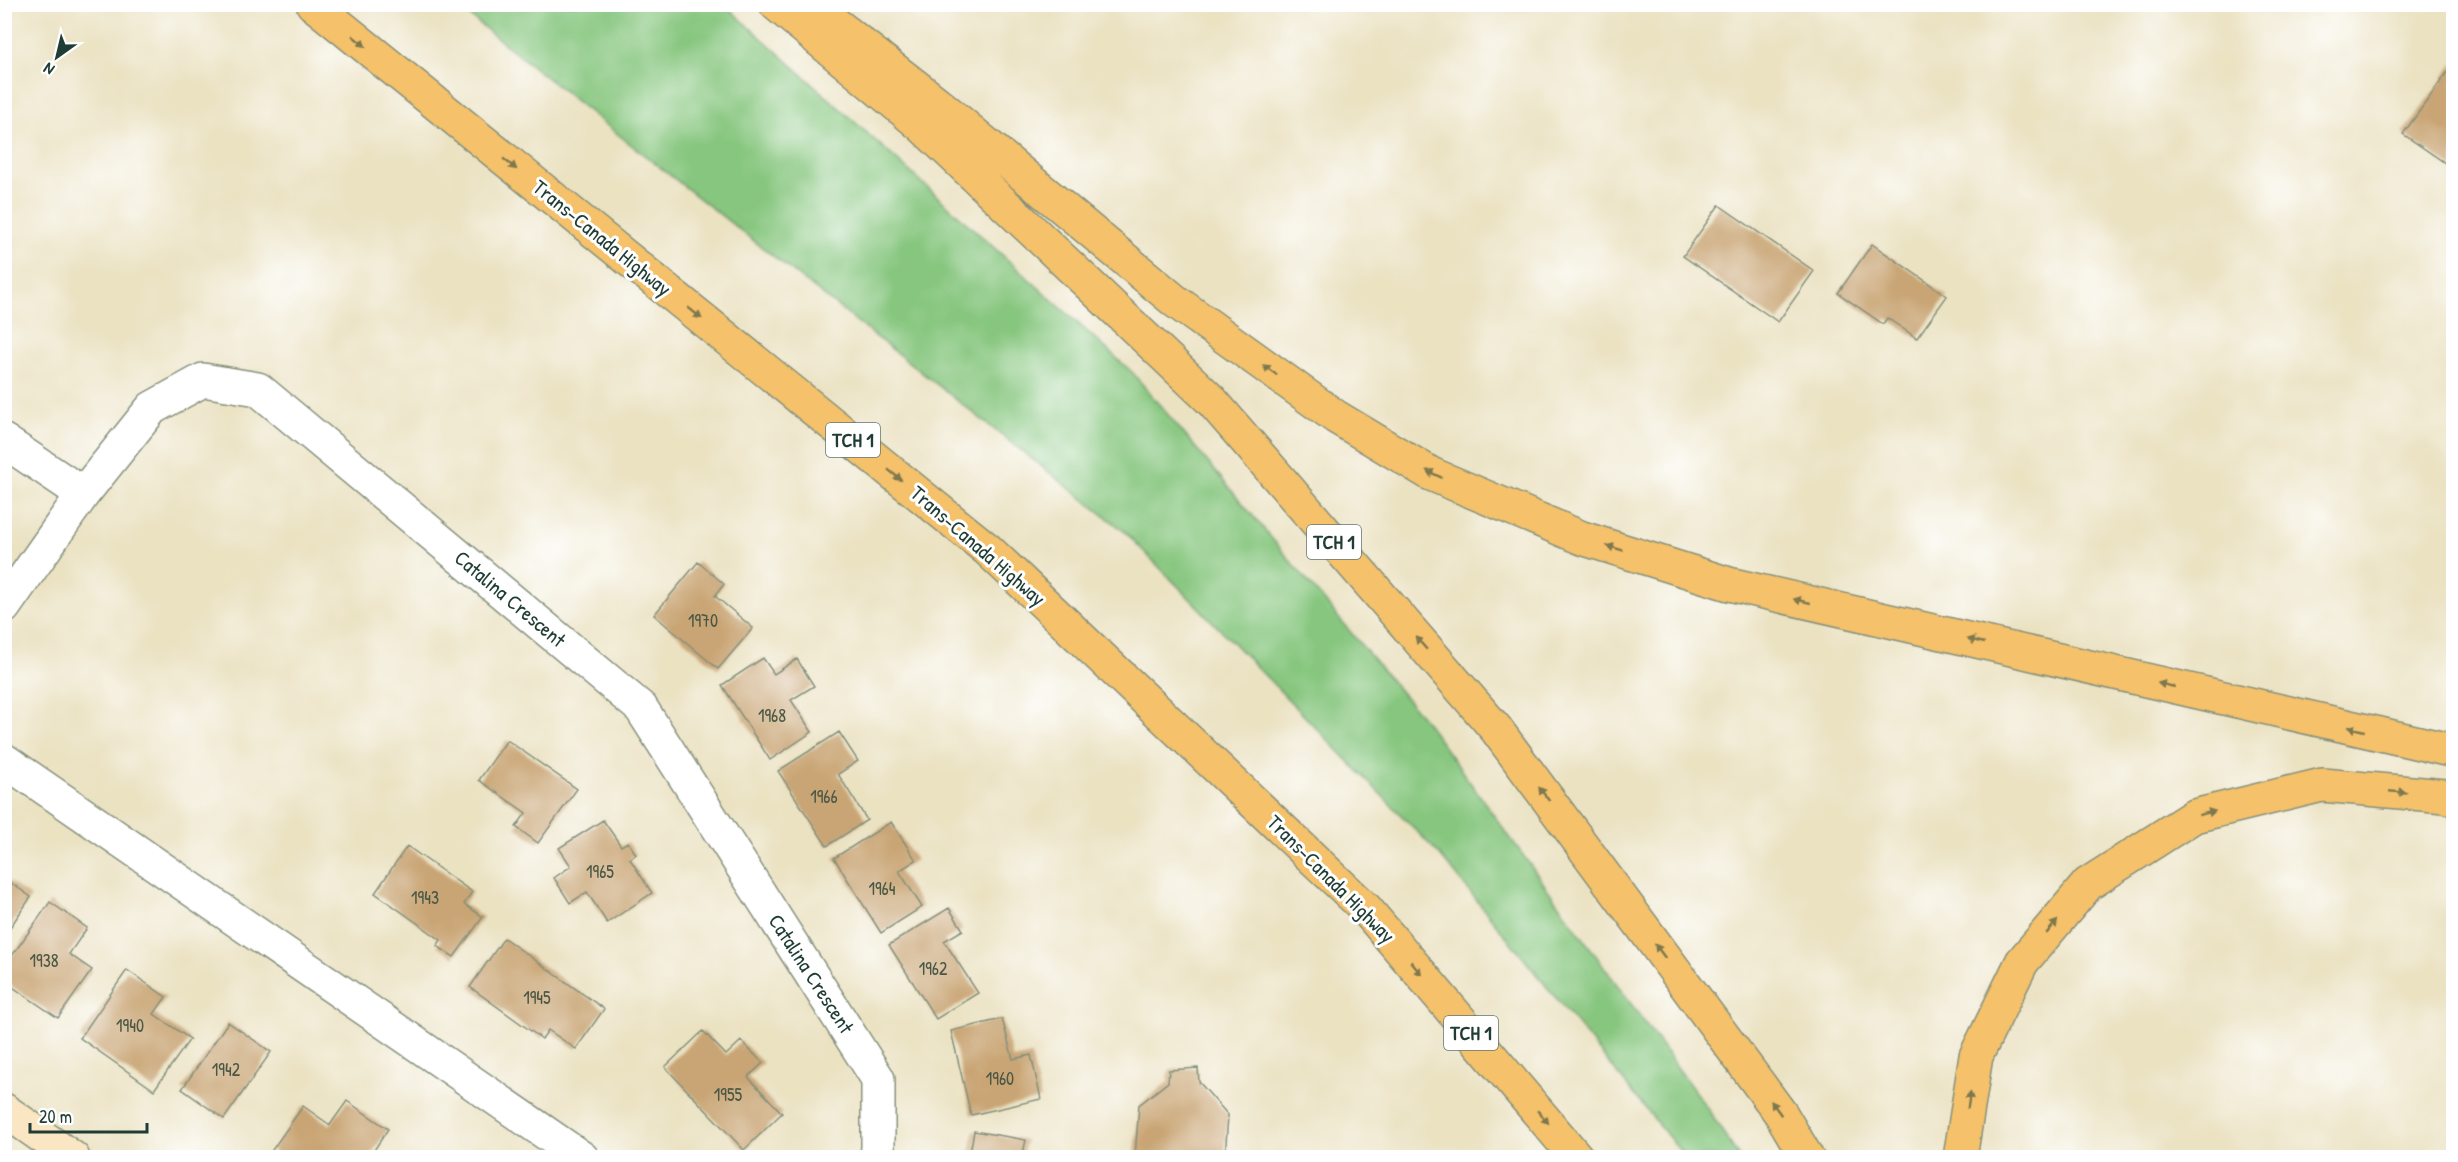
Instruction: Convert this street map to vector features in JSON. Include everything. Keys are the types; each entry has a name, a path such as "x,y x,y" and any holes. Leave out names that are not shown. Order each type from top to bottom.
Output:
{"highway":[{"name":"Trans-Canada Highway","path":"313,4 988,550 1365,908 1577,1158"},
{"name":"TCH 1","path":"776,4 922,126 1211,400 1496,729 1781,1114 1807,1158"},
{"path":"810,4 937,103 1175,300 1336,417 1431,474 1582,538 1729,584 2454,751"},
{"path":"1960,1158 1976,1056 2022,962 2088,884 2194,816 2322,785 2445,796 2454,799"}],"main road":[{"path":"4,1110 73,1158"}],"street":[{"name":"Catalina Crescent","path":"4,608 83,494 152,408 203,381 258,389 641,708 878,1079 878,1152 875,1158"},
{"path":"4,441 83,494"},
{"path":"4,760 582,1158"}],"green space":[{"path":"456,5 725,5 1132,372 1426,722 1709,1111 1739,1157 1685,1157 1439,854 1124,531"}],"building":[{"path":"2454,63 2454,169 2403,134"},
{"path":"1719,205 1814,271 1778,322 1683,256"},
{"path":"1872,244 1947,296 1917,338 1887,318 1883,324 1838,293"},
{"path":"698,562 724,584 715,596 753,628 718,669 654,615"},
{"path":"763,658 774,674 797,659 814,686 791,700 812,732 770,760 722,685"},
{"path":"839,732 858,761 838,774 867,820 827,846 778,771"},
{"path":"507,740 577,789 538,843 516,827 526,813 479,780"},
{"path":"603,820 621,846 628,842 636,854 630,859 652,893 607,923 587,892 570,903 554,878 571,866 559,848"},
{"path":"891,822 916,860 899,871 922,907 881,933 834,858"},
{"path":"407,846 472,892 464,904 483,917 454,957 437,946 441,940 375,893"},
{"path":"4,878 31,897 4,936"},
{"path":"50,902 87,928 69,954 92,970 58,1018 4,981 4,967"},
{"path":"949,908 963,930 944,941 978,993 936,1019 889,945"},
{"path":"504,938 604,1009 576,1049 548,1030 542,1039 470,987"},
{"path":"127,970 166,997 154,1014 190,1039 154,1090 80,1038"},
{"path":"1002,1019 1013,1059 1031,1055 1041,1099 971,1115 951,1031"},
{"path":"228,1022 271,1052 224,1119 182,1089"},
{"path":"703,1031 726,1055 741,1041 763,1063 748,1077 782,1113 744,1150 665,1067"},
{"path":"1198,1068 1199,1082 1228,1115 1225,1158 1135,1158 1139,1105 1168,1082 1169,1070"},
{"path":"347,1101 388,1129 369,1158 283,1158 272,1150 303,1106 330,1125"},
{"path":"974,1131 1026,1140 1022,1158 969,1158"}]}
